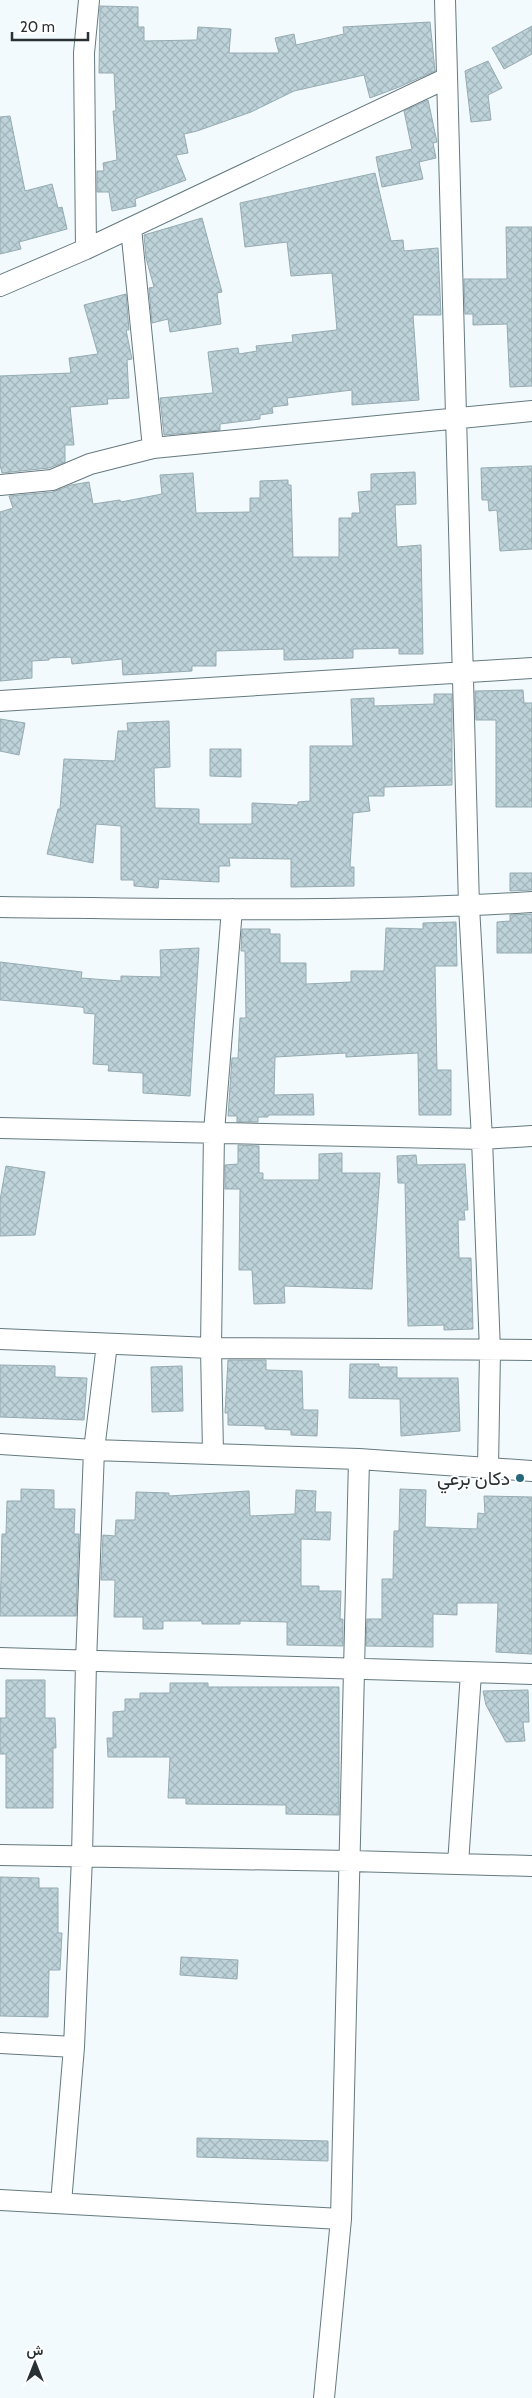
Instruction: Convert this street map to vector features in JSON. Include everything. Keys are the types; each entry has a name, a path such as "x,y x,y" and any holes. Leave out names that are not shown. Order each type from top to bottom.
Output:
{"street":[{"path":"86,249 84,52 89,0"},
{"path":"445,0 469,906 482,1139 490,1351 488,1468"},
{"path":"0,286 86,249 447,78"},
{"path":"131,228 153,448"},
{"path":"0,485 52,480 90,464 153,448 532,411"},
{"path":"0,702 532,668"},
{"path":"0,907 232,909 469,906 532,902"},
{"path":"213,1453 211,1348 214,1132 232,909"},
{"path":"0,1128 482,1139 532,1136"},
{"path":"0,1339 211,1348 532,1350"},
{"path":"61,2203 74,2047 82,1857 86,1662 94,1450 107,1344"},
{"path":"0,1444 94,1450 359,1459 532,1471"},
{"path":"324,2398 341,2219 351,1861 359,1459"},
{"path":"0,1658 532,1674"},
{"path":"458,1864 471,1673"},
{"path":"0,1855 532,1866"},
{"path":"0,2043 74,2047"},
{"path":"0,2200 341,2219"}],"building":[{"path":"100,6 138,7 138,27 144,27 144,41 197,40 198,27 231,29 229,53 279,53 275,38 294,34 296,45 344,34 343,27 430,22 435,71 370,98 364,75 294,91 251,112 184,134 188,153 176,155 186,180 135,199 136,206 112,211 109,192 97,192 97,171 104,171 103,163 117,160 113,111 116,111 114,73 99,73"},
{"path":"532,26 532,54 504,69 492,48"},
{"path":"488,61 502,88 488,95 491,120 471,122 465,71"},
{"path":"428,100 437,142 433,143 436,158 419,162 423,179 382,187 376,157 412,149 404,111"},
{"path":"10,116 25,191 52,184 58,208 62,207 67,229 19,242 21,249 0,254 0,117"},
{"path":"375,173 391,241 403,240 404,251 438,248 441,315 413,315 419,400 352,405 352,390 287,398 288,405 272,407 273,413 260,415 260,419 220,424 220,430 164,435 160,398 213,393 208,352 238,348 239,354 257,351 256,346 293,342 292,335 337,330 332,273 291,276 287,242 245,247 240,203"},
{"path":"202,218 222,292 217,293 221,324 170,332 168,319 152,323 149,288 154,287 146,258 144,235"},
{"path":"506,227 532,227 532,386 510,387 507,324 473,325 473,314 465,314 464,279 507,279"},
{"path":"126,294 129,330 126,330 132,359 127,360 129,398 107,399 108,404 70,407 74,445 65,445 65,462 49,468 2,473 0,465 0,376 71,373 69,358 98,354 84,305"},
{"path":"532,466 532,549 500,551 497,510 489,511 488,500 482,500 481,468"},
{"path":"415,472 416,504 395,505 397,547 421,545 423,654 399,654 399,648 353,649 353,658 284,660 284,649 216,651 216,666 192,666 192,671 123,675 122,659 72,664 71,657 50,658 49,660 32,661 32,678 0,681 0,512 13,508 9,496 53,492 71,485 89,482 93,504 120,500 121,502 162,494 160,475 193,473 196,513 250,512 250,498 260,498 260,481 288,480 288,485 291,485 293,557 339,557 339,518 352,518 352,513 360,513 358,492 371,491 371,474"},
{"path":"523,690 524,703 532,703 532,807 496,807 496,720 476,720 475,691"},
{"path":"434,694 452,694 452,785 384,787 384,796 368,796 370,811 353,813 350,867 354,867 354,886 291,887 291,859 229,858 230,866 219,866 219,882 159,879 158,888 134,886 134,880 121,880 121,826 96,824 93,863 47,854 58,809 60,809 64,759 115,761 118,731 128,731 127,723 169,721 170,767 154,768 155,808 199,809 199,824 252,824 252,803 298,805 298,802 310,801 310,746 353,746 351,699 374,698 374,706 434,704"},
{"path":"0,719 25,723 19,755 0,751"},
{"path":"210,749 241,749 241,777 210,776"},
{"path":"510,873 532,873 532,890 510,891"},
{"path":"532,914 532,953 497,953 497,922 510,921 510,915"},
{"path":"456,922 457,966 435,966 437,1070 451,1070 451,1115 419,1115 418,1053 346,1057 346,1053 275,1057 274,1095 313,1094 314,1115 268,1115 268,1117 258,1117 258,1122 237,1122 237,1116 228,1116 232,1058 238,1058 240,1018 246,1018 245,951 241,951 242,929 270,929 270,934 280,934 280,963 306,963 306,984 351,982 351,971 384,971 386,928 423,929 423,923"},
{"path":"199,948 190,1096 143,1093 143,1073 108,1071 109,1065 93,1064 95,1014 84,1013 84,1008 0,1000 0,962 82,972 81,978 121,981 121,976 161,977 160,950"},
{"path":"238,1145 259,1146 259,1173 263,1173 263,1180 319,1180 319,1154 342,1153 342,1173 380,1173 372,1289 284,1286 285,1303 254,1304 252,1270 239,1270 240,1189 225,1189 225,1165 238,1164"},
{"path":"416,1155 417,1165 465,1164 468,1210 464,1210 465,1220 458,1220 459,1258 471,1258 473,1329 444,1330 444,1325 408,1326 405,1183 398,1183 397,1156"},
{"path":"6,1166 45,1172 35,1235 0,1236 0,1200"},
{"path":"228,1360 266,1360 266,1370 302,1371 303,1410 318,1410 317,1436 291,1435 291,1430 265,1429 265,1426 228,1425 228,1413 225,1413"},
{"path":"350,1364 379,1364 379,1367 397,1367 397,1378 458,1378 460,1431 401,1436 400,1399 349,1398"},
{"path":"0,1365 55,1366 55,1377 87,1378 84,1420 0,1417"},
{"path":"182,1366 183,1411 152,1412 151,1367"},
{"path":"21,1489 54,1490 54,1509 75,1509 74,1534 79,1534 76,1616 0,1616 2,1534 6,1534 7,1501 21,1501"},
{"path":"400,1489 426,1490 425,1527 477,1529 478,1513 485,1514 484,1496 532,1497 532,1654 496,1652 498,1603 457,1603 457,1615 433,1614 433,1647 366,1646 367,1619 382,1619 382,1579 393,1579 394,1531 399,1531"},
{"path":"296,1490 316,1491 315,1512 331,1512 330,1540 301,1539 301,1586 319,1586 319,1591 341,1591 340,1619 343,1619 343,1646 287,1645 287,1622 240,1621 240,1624 202,1624 202,1621 163,1621 163,1629 143,1629 143,1617 114,1617 115,1580 101,1580 103,1535 115,1536 116,1520 135,1520 136,1492 169,1493 169,1496 249,1491 250,1516 295,1514"},
{"path":"6,1680 45,1680 45,1718 55,1718 56,1748 53,1748 53,1808 6,1808 6,1754 0,1754 0,1718 6,1718"},
{"path":"170,1683 208,1683 208,1687 339,1687 339,1815 286,1814 286,1805 186,1804 186,1798 168,1798 170,1757 108,1757 107,1738 113,1738 113,1712 125,1711 125,1699 140,1699 140,1693 170,1693"},
{"path":"528,1690 529,1722 523,1722 525,1741 506,1742 486,1705 483,1691"},
{"path":"0,1877 39,1878 39,1888 58,1888 58,1933 62,1933 60,1970 49,1970 48,2017 0,2016"},
{"path":"181,1957 238,1960 237,1979 180,1975"},
{"path":"197,2138 328,2141 328,2161 197,2157"}],"place":[{"name":"دكان برعي","path":"520,1478"}]}
